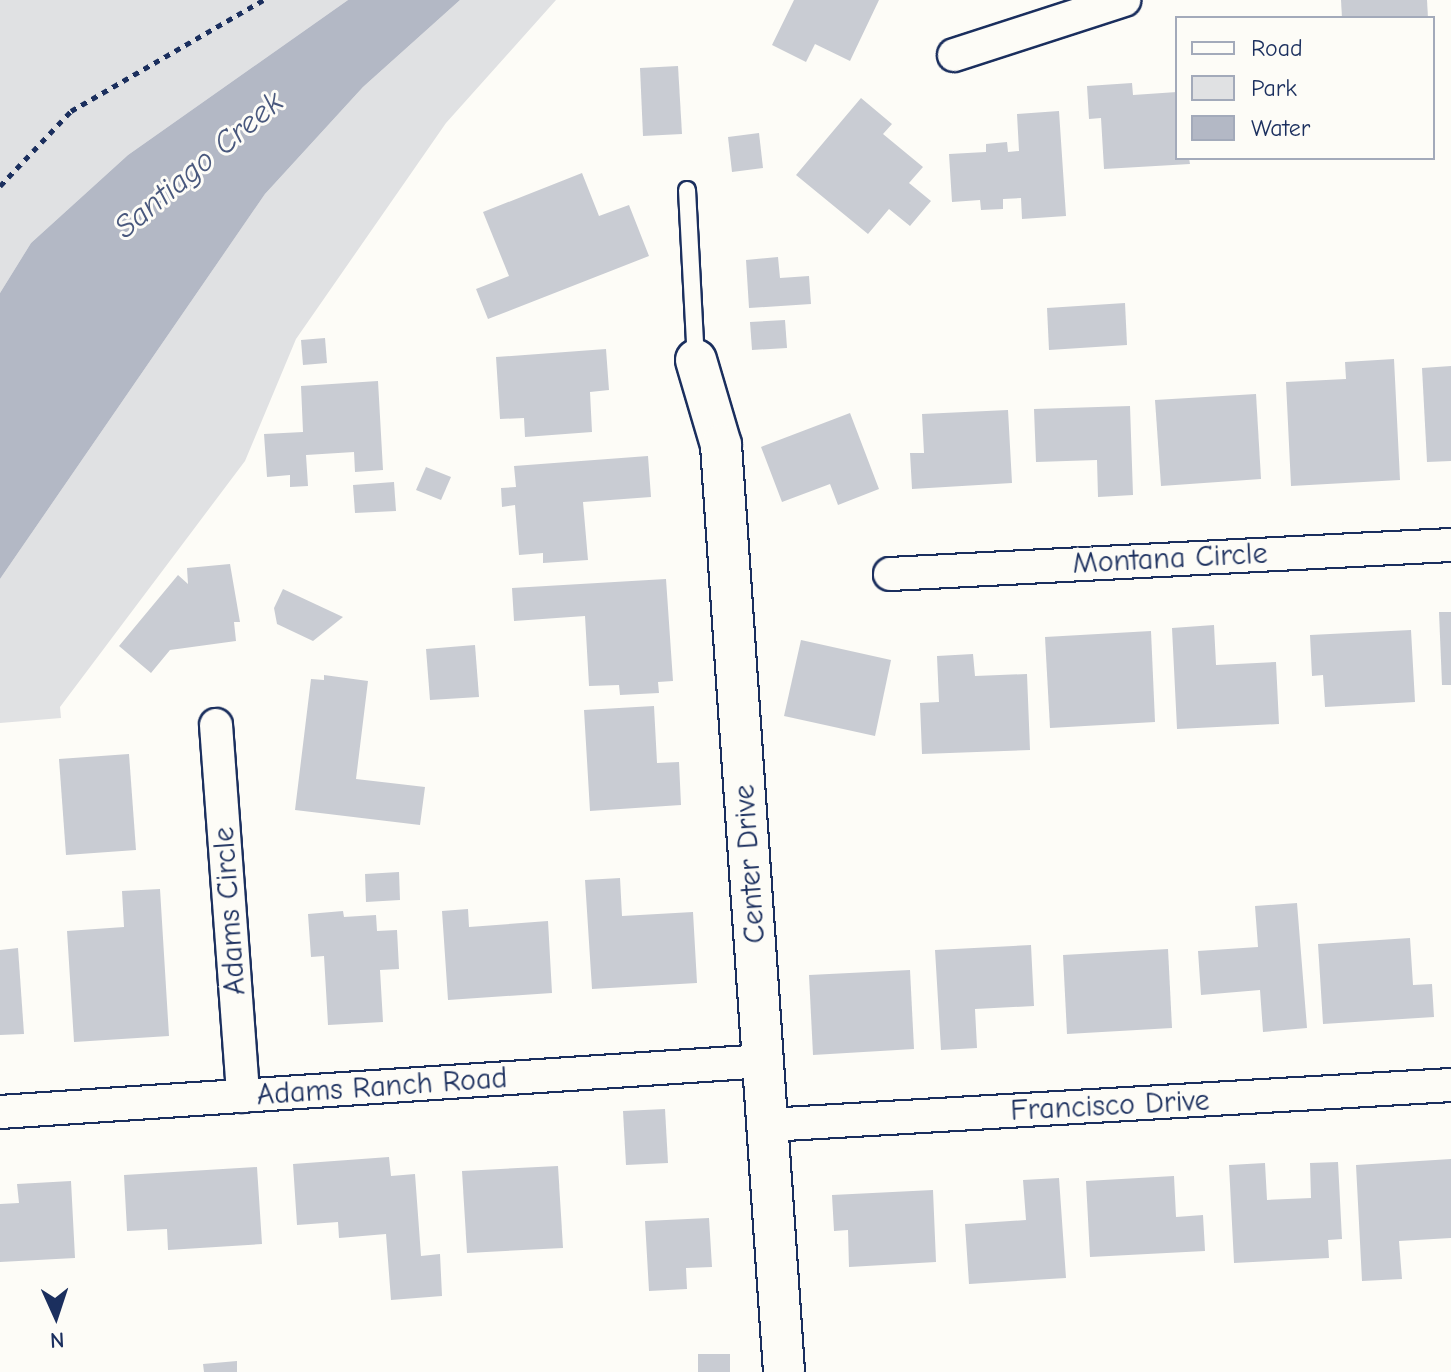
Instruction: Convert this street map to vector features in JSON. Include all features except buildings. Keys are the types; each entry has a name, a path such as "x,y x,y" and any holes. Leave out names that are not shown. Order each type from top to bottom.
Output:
{"street":[{"path":"954,55 1124,0"},
{"name":"Center Drive","path":"696,360 721,445 784,1372"},
{"name":"Montana Circle","path":"890,574 1451,545"},
{"name":"Adams Circle","path":"216,725 243,1096"},
{"name":"Adams Ranch Road","path":"0,1112 763,1061"},
{"name":"Francisco Drive","path":"768,1125 1451,1085"}],"lane":[{"path":"687,190 696,360"}],"path":[{"path":"0,186 71,111 263,0"}],"green space":[{"path":"0,0 348,0 128,155 31,243 0,293"},
{"path":"460,0 556,0 446,123 296,339 245,461 60,707 61,718 0,723 0,579 265,194 363,87"}],"water":[{"name":"Santiago Creek","path":"348,0 460,0 363,87 265,194 0,579 0,293 31,243 128,155"}]}
